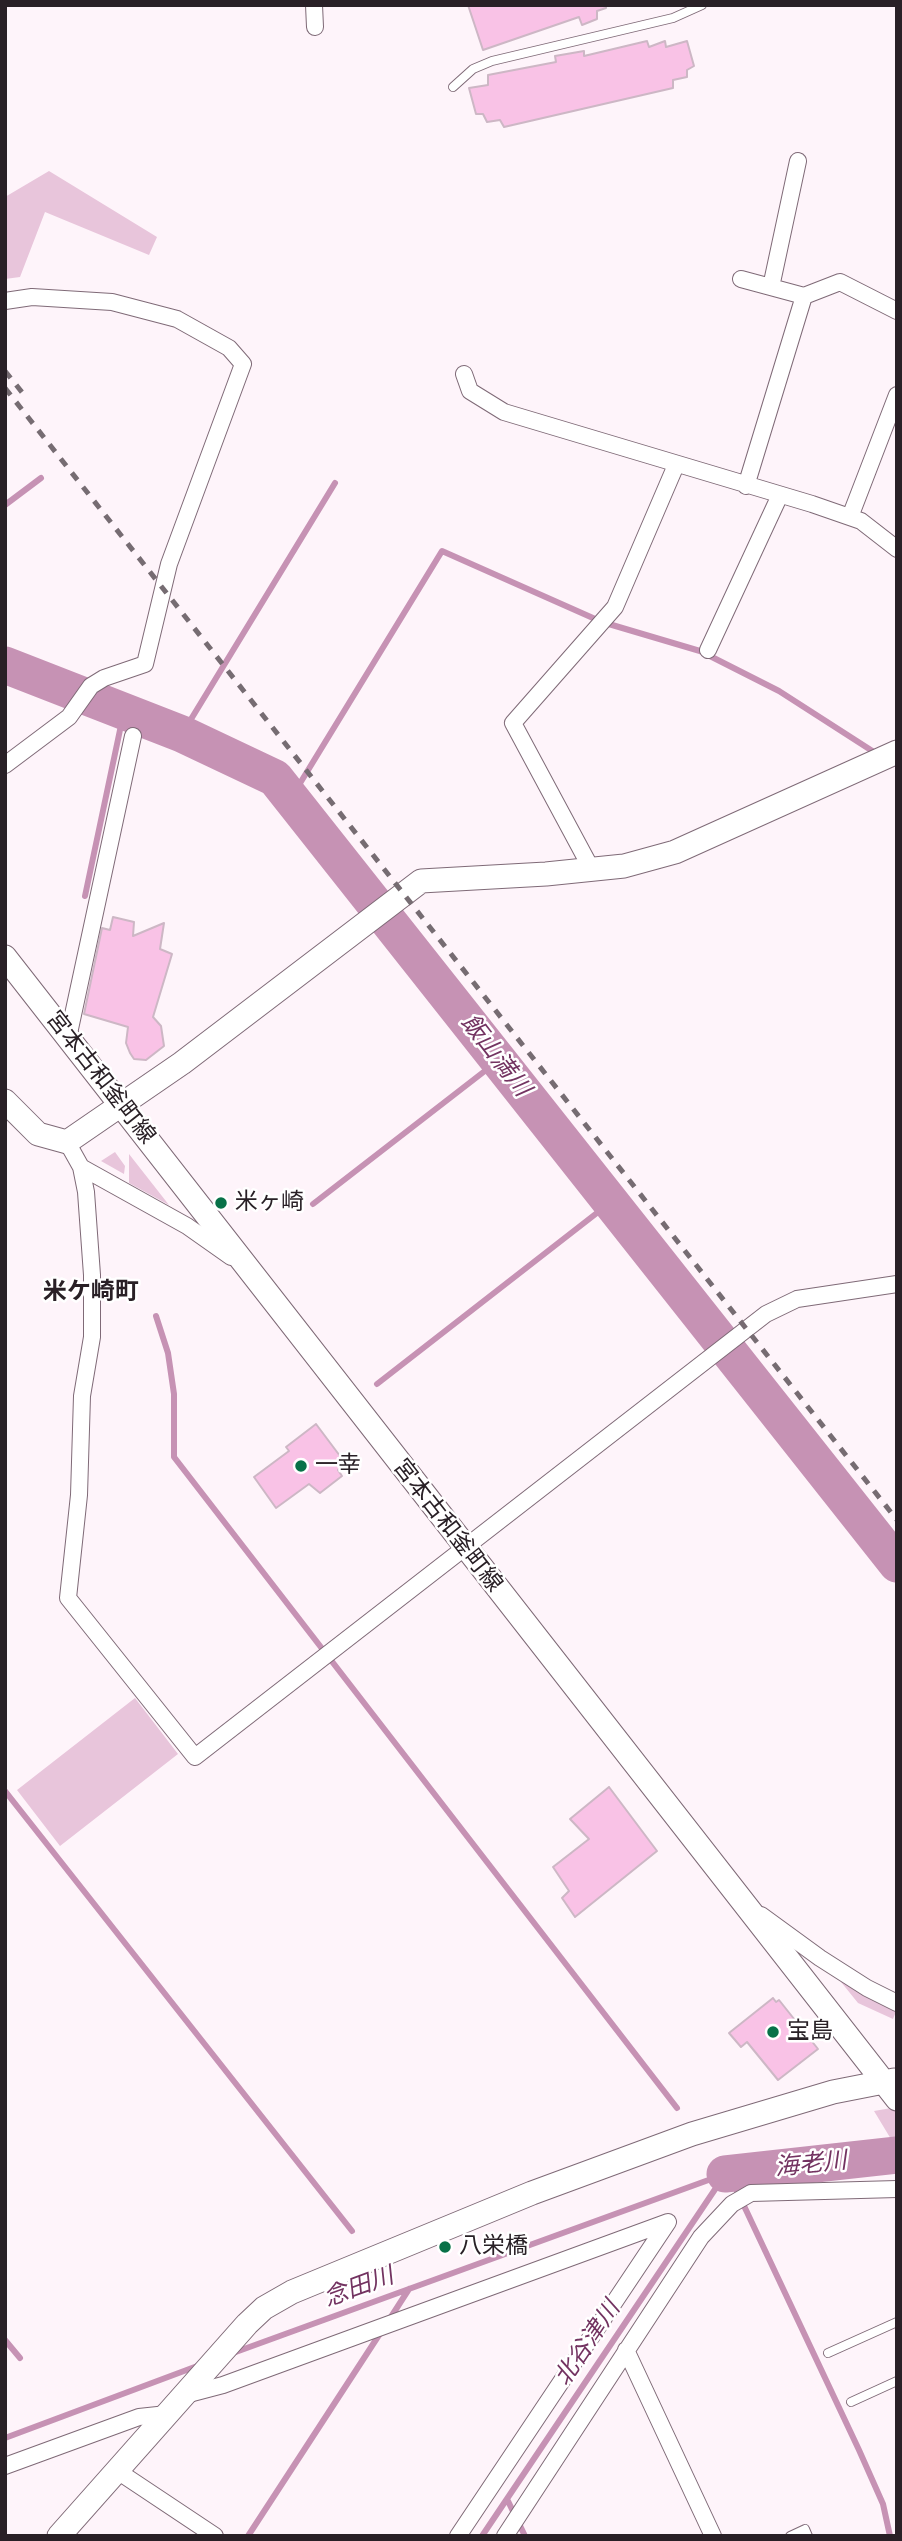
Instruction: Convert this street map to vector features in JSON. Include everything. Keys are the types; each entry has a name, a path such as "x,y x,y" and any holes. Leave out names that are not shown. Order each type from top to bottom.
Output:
{"street":[{"path":"314,5 315,27"},
{"path":"771,287 798,161"},
{"path":"741,279 804,296 840,282 897,311"},
{"path":"746,486 804,296"},
{"path":"5,301 32,297 112,302 177,319 229,348 243,364 169,564 145,664 104,678 91,686 69,717 5,765"},
{"path":"464,374 470,391 504,412 850,517 860,521 897,549"},
{"path":"850,517 897,396"},
{"path":"592,870 513,723 614,607 676,465"},
{"path":"708,650 780,495"},
{"path":"68,1038 133,736"},
{"path":"67,1142 122,1106 410,886 432,878 624,866 675,852 897,752"},
{"name":"宮本古和釜町線","path":"5,957 465,1549 889,2080 897,2099"},
{"path":"5,1101 38,1134 67,1142 81,1167 90,1227 92,1337 82,1395 79,1496 68,1598 195,1757 734,1337 777,1307 797,1299 897,1284"},
{"path":"81,1167 187,1226 252,1274"},
{"path":"745,1903 867,1989 897,2003"},
{"path":"59,2536 225,2348 264,2308 292,2292 532,2193 692,2134 797,2102 889,2080"},
{"path":"505,2536 701,2237 732,2204 751,2193 897,2189"},
{"path":"188,2390 223,2385 668,2222 458,2536"},
{"path":"626,2350 713,2536"},
{"path":"5,2466 139,2417 167,2414"},
{"path":"117,2470 215,2536"}],"lane":[{"path":"453,87 473,69 492,61 673,18 702,5"},
{"path":"828,2353 897,2322"},
{"path":"851,2402 897,2381"},
{"path":"790,2536 805,2529 808,2536"}],"shaded area":[{"path":"49,171 157,237 149,255 45,212 20,277 5,279 5,197"},
{"path":"115,1152 125,1166 124,1174 101,1161"},
{"path":"129,1154 169,1205 129,1183"},
{"path":"135,1698 178,1754 60,1846 17,1790"},
{"path":"844,1978 897,2009 893,2019 858,2003 841,1982"},
{"path":"897,2107 897,2149 874,2111"}],"building":[{"path":"468,5 606,5 606,8 597,11 597,19 582,25 579,17 483,50"},
{"path":"647,41 649,47 665,41 666,47 687,41 694,66 687,70 687,77 673,80 673,88 504,127 500,120 487,122 483,114 476,114 469,88 488,85 488,75 556,62 555,56 584,51 584,56"},
{"path":"113,917 134,922 133,936 164,923 160,949 172,954 153,1017 161,1026 164,1046 146,1060 134,1059 130,1053 126,1043 128,1027 84,1014 102,928 110,930"},
{"path":"316,1424 346,1464 338,1470 342,1476 320,1493 309,1484 276,1508 254,1477 289,1451 286,1447"},
{"path":"609,1787 657,1851 575,1917 562,1898 569,1891 553,1867 589,1839 570,1819"},
{"path":"773,1998 776,2002 779,2000 818,2049 778,2080 747,2042 741,2047 729,2033"}],"waterway":[{"path":"5,505 41,478"},
{"path":"182,734 335,483"},
{"path":"291,798 442,551 602,622 700,651 779,691 877,754"},
{"name":"飯山満川","path":"5,665 182,734 275,778 897,1564"},
{"path":"85,896 124,711"},
{"path":"313,1204 499,1060"},
{"path":"377,1384 611,1202"},
{"path":"156,1316 168,1353 174,1394 174,1457 677,2108"},
{"path":"5,1791 352,2231"},
{"name":"海老川","path":"725,2174 897,2155"},
{"name":"念田川","path":"233,2353 725,2174"},
{"path":"729,2174 859,2450 883,2504 890,2536"},
{"name":"北谷津川","path":"482,2536 724,2176"},
{"path":"389,2320 409,2289"},
{"path":"248,2536 381,2332"},
{"path":"5,2340 20,2358"},
{"name":"念田川","path":"5,2438 200,2365"},
{"path":"507,2499 525,2536"}],"railway":[{"path":"5,371 25,396"},
{"path":"5,388 897,1520"}],"place":[{"name":"米ヶ崎","path":"221,1203"},
{"name":"一幸","path":"301,1466"},
{"name":"宝島","path":"773,2032"},
{"name":"八栄橋","path":"445,2247"}],"district":[{"name":"米ケ崎町","path":"91,1293"}]}
